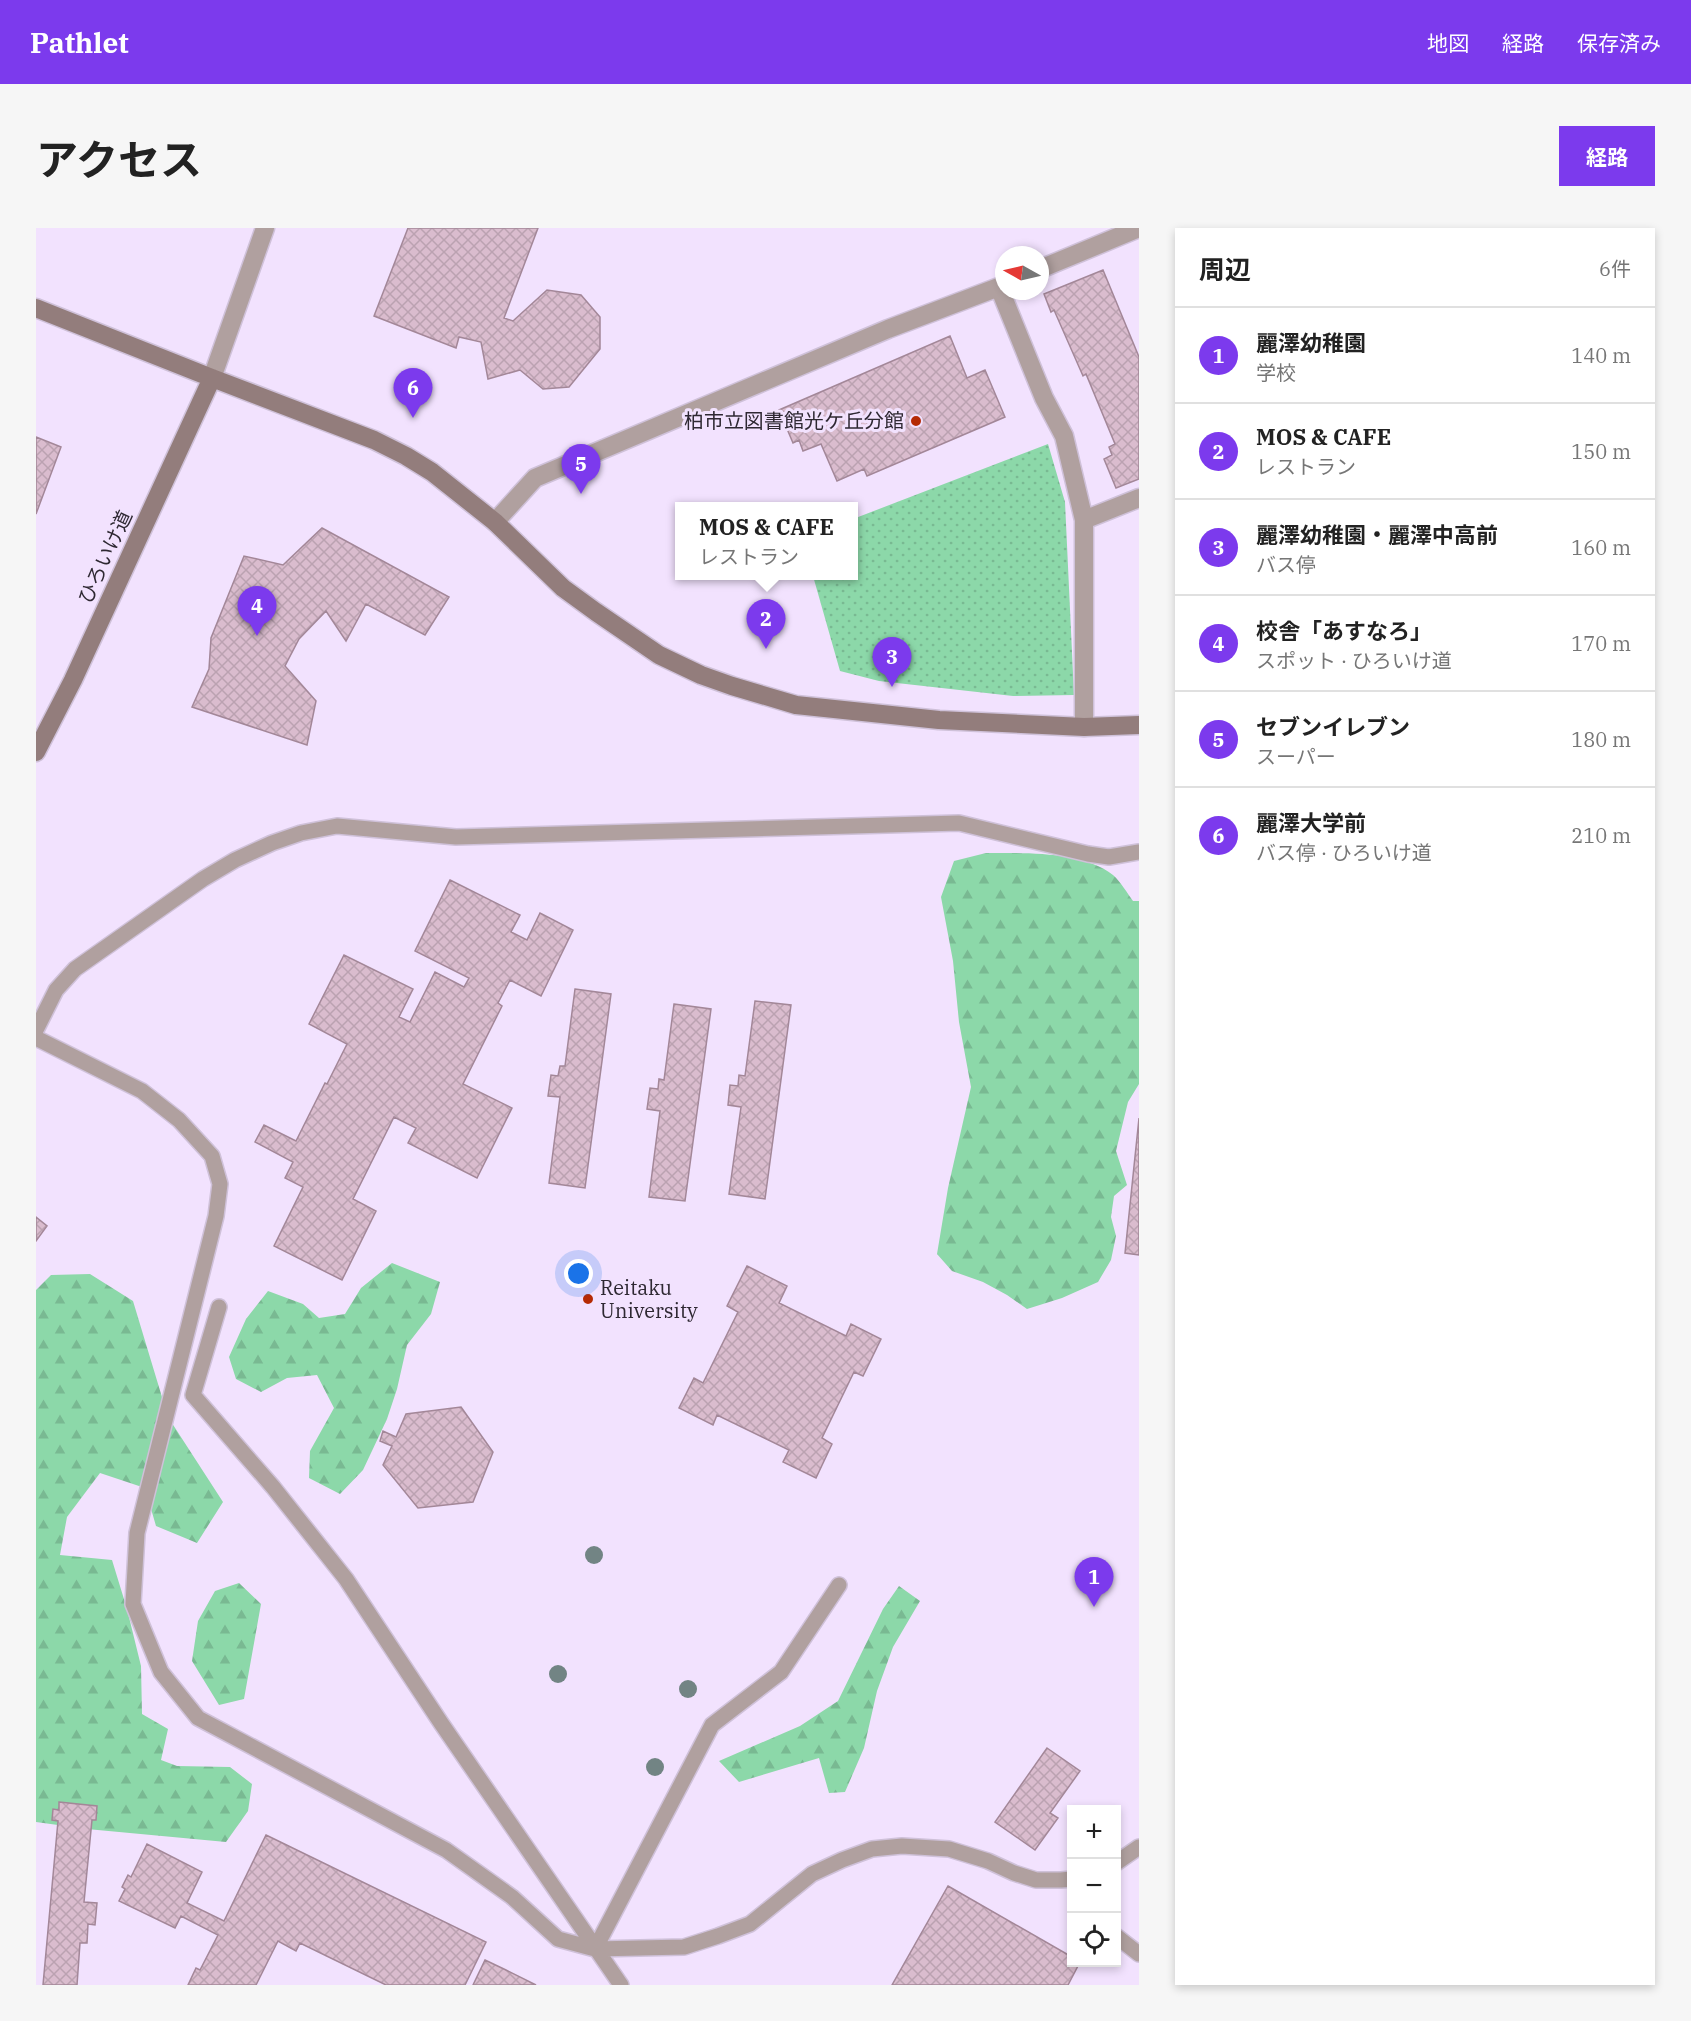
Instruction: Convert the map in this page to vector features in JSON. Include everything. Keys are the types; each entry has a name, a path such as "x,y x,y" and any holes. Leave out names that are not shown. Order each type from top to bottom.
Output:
{"street":[{"path":"212,378 266,228"},
{"path":"1049,266 1138,228"},
{"path":"495,522 535,478 878,333 995,289"},
{"path":"1007,300 1044,398 1064,436 1084,520 1084,727"},
{"path":"36,308 385,445 432,472 495,522 563,588 658,655 701,675 796,705 939,720 1084,727 1139,725"},
{"name":"ひろいけ道","path":"36,752 73,680 212,378"},
{"path":"1084,520 1139,498"}],"lane":[{"path":"36,1029 56,990 75,969 203,879 235,860 272,843 302,833 337,826 456,837 959,823 1088,854 1109,857 1139,852"},
{"path":"36,1038 142,1091 178,1120 212,1156 220,1184 216,1216 137,1533 133,1604 161,1672 198,1719 447,1850 512,1898 558,1939 595,1949 684,1947 718,1936 750,1923 812,1874 842,1860 872,1850 902,1846 949,1849 1036,1880 1067,1879"},
{"path":"219,1307 193,1395 273,1487 346,1579 621,1985"},
{"path":"595,1949 712,1725 781,1672 839,1585"},
{"path":"1121,1860 1139,1847"},
{"path":"1121,1940 1139,1954"}],"green space":[{"path":"1048,444 1065,502 1074,695 1013,696 879,681 840,671 814,580 858,580 858,517"},
{"path":"986,853 1052,855 1086,861 1113,875 1133,901 1139,901 1139,1084 1128,1102 1116,1151 1127,1185 1114,1196 1111,1217 1116,1236 1111,1260 1098,1282 1062,1298 1027,1309 983,1282 952,1271 937,1254 948,1188 971,1087 959,1022 953,961 941,897 954,861"},
{"path":"392,1263 440,1282 431,1314 407,1345 397,1389 387,1419 363,1470 340,1494 309,1478 310,1451 334,1408 317,1375 287,1378 261,1392 236,1379 229,1357 246,1319 268,1291 303,1304 319,1318 345,1314 361,1288"},
{"path":"90,1274 133,1301 168,1417 223,1502 197,1543 156,1526 145,1488 100,1473 67,1517 60,1555 112,1560 141,1666 142,1714 168,1729 161,1760 177,1766 230,1767 252,1784 248,1811 226,1842 36,1822 36,1290 51,1275"},
{"path":"239,1583 261,1604 244,1699 219,1705 192,1661 198,1621 215,1591"},
{"path":"899,1586 920,1601 893,1647 877,1691 864,1748 845,1792 829,1793 819,1758 739,1782 719,1761 800,1726 838,1701 883,1609"}],"building":[{"path":"408,228 538,228 504,318 513,321 547,290 581,295 600,317 600,349 569,387 543,389 520,370 488,379 481,342 459,337 456,348 374,316"},
{"path":"1103,270 1139,357 1139,479 1116,488 1104,459 1112,455 1109,447 1115,444 1086,374 1083,376 1054,310 1051,312 1046,300 1049,300 1049,292"},
{"path":"950,336 967,378 985,370 1005,417 867,476 864,469 837,481 821,444 803,451 799,440 793,443 779,410"},
{"path":"36,437 61,447 36,514"},
{"path":"322,528 449,597 425,635 366,604 346,641 326,611 299,639 285,666 316,701 307,745 192,707 209,669 211,638 244,556 283,565"},
{"path":"450,880 520,915 511,932 527,940 540,913 573,930 541,996 510,980 498,1003 502,1006 463,1084 512,1108 477,1178 408,1143 416,1128 394,1117 353,1199 376,1211 342,1280 274,1246 303,1187 285,1178 293,1162 255,1142 264,1125 296,1141 347,1044 309,1024 344,955 413,989 399,1017 410,1022 435,972 464,987 469,978 415,951"},
{"path":"575,989 611,994 585,1188 549,1183 560,1097 548,1096 551,1075 558,1076 560,1066 565,1066"},
{"path":"755,1001 791,1005 765,1199 729,1194 741,1107 728,1105 730,1085 738,1086 739,1075 745,1076"},
{"path":"674,1004 711,1009 685,1201 649,1197 660,1111 647,1109 650,1088 658,1089 659,1079 664,1080"},
{"path":"1139,1118 1139,1255 1125,1253"},
{"path":"36,1217 47,1226 36,1241"},
{"path":"747,1266 787,1286 779,1303 846,1336 851,1324 881,1339 863,1376 854,1372 822,1438 832,1444 816,1478 783,1462 789,1450 717,1415 713,1425 679,1408 694,1378 703,1383 738,1312 727,1306"},
{"path":"461,1407 493,1452 473,1502 418,1508 383,1465 392,1446 380,1441 383,1431 396,1437 406,1414"},
{"path":"1047,1748 1080,1771 1050,1813 1058,1818 1035,1850 995,1822"},
{"path":"59,1802 97,1806 96,1820 92,1820 84,1902 97,1903 95,1925 88,1924 87,1943 80,1943 77,1985 43,1985 58,1821 52,1820 53,1809 59,1810"},
{"path":"266,1835 486,1942 465,1985 386,1985 300,1943 296,1951 278,1941 256,1985 188,1985 196,1968 200,1970 218,1935 181,1916 175,1928 119,1901 128,1875 131,1877 147,1844 202,1872 187,1903 224,1921"},
{"path":"948,1886 1067,1954 1067,1967 1077,1967 1068,1985 892,1985"},
{"path":"485,1960 506,1970 536,1985 473,1985"}],"place":[{"name":"麗澤大学前","path":"413,418"},
{"name":"柏市立図書館光ケ丘分館","path":"916,421"},
{"name":"セブンイレブン","path":"581,494"},
{"name":"校舎「あすなろ」","path":"257,636"},
{"name":"MOS & CAFE","path":"766,649"},
{"name":"麗澤幼稚園・麗澤中高前","path":"892,687"},
{"name":"Reitaku University","path":"588,1299"},
{"name":"麗澤幼稚園","path":"1094,1607"}]}
